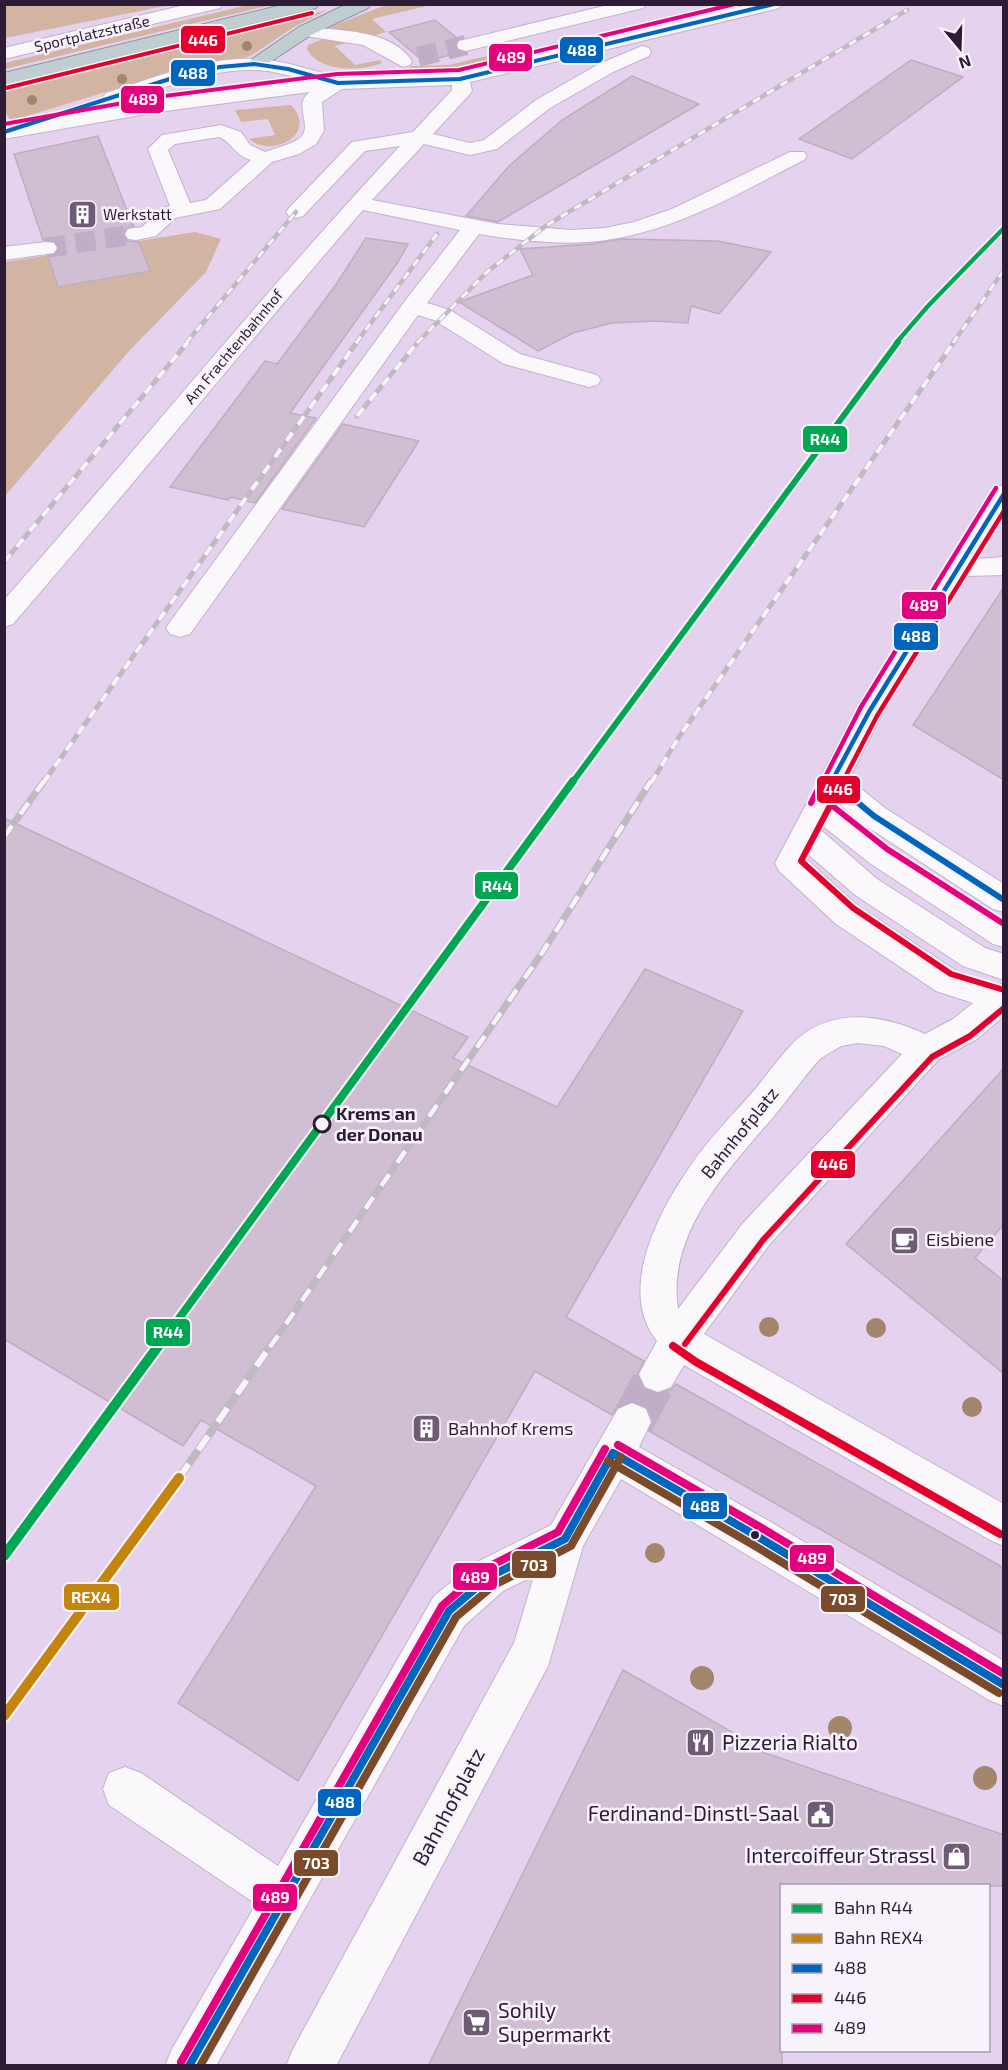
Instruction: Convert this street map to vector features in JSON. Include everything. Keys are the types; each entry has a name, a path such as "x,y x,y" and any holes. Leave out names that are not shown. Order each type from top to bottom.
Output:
{"highway":[{"path":"4,79 310,4"},
{"path":"254,64 305,31 362,4"}],"street":[{"name":"Sportplatzstraße","path":"4,54 214,4"},
{"path":"466,45 637,4"},
{"path":"4,132 120,112 338,83 460,79 672,28 717,10 776,4"},
{"path":"450,32 485,23 533,63"},
{"path":"297,212 359,146 422,137 470,149 490,145 543,104 606,68 674,39 672,28"},
{"path":"305,31 370,39 403,52 393,66 390,83"},
{"path":"4,132 179,76 220,67 254,64 288,69 338,83"},
{"path":"120,112 209,85 254,64"},
{"name":"Am Frachtenbahnhof","path":"4,618 358,203 422,137 462,91 460,79"},
{"path":"136,234 149,232 168,213 213,205 265,158 292,150 309,140 314,131 311,105 314,99 338,83"},
{"path":"182,210 158,149 169,140 221,131 234,136 239,147 247,154 265,158"},
{"path":"358,203 533,234 590,236 638,228 684,210 797,156"},
{"path":"180,628 413,306 475,225"},
{"path":"4,254 46,248"},
{"path":"413,306 442,315 512,359 589,380"},
{"path":"1002,998 947,981 847,915 790,863 869,712 1004,493"},
{"path":"958,568 1004,566"},
{"path":"837,772 1004,880"},
{"path":"837,772 874,816 1004,900"},
{"path":"812,821 882,856 1004,935"},
{"path":"812,821 867,887 974,957 1004,967"},
{"path":"658,1374 678,1339 756,1234 926,1050 965,1029 1002,998"},
{"name":"Bahnhofplatz","path":"926,1050 895,1035 871,1028 842,1033 812,1045 710,1166 687,1202 664,1256 658,1287 660,1312 678,1339 700,1354 1004,1526"},
{"name":"Bahnhofplatz","path":"310,2066 533,1651 565,1539 623,1437 755,1535 1004,1685"},
{"path":"189,2066 449,1611 489,1577 565,1539"},
{"path":"125,1789 285,1898"}],"shaded area":[{"path":"5,4 170,4 170,5 5,38"},
{"path":"248,5 271,5 5,69 5,63"},
{"path":"386,5 431,5 372,19 386,32 373,36 332,30 330,27"},
{"path":"327,10 294,27 252,55 241,59 203,63 11,121 5,112 4,90"},
{"path":"323,39 353,41 335,46 355,65 380,60 382,63 352,69 320,62 307,49 308,45"},
{"path":"487,56 499,56 483,65 456,70 408,69 412,66 449,65"},
{"path":"291,105 298,116 299,125 296,134 280,145 269,146 249,139 275,135 268,119 241,122 235,110"},
{"path":"195,232 221,239 206,272 130,350 5,496 5,262"}],"building":[{"path":"435,20 458,39 455,46 462,52 424,62 389,32"},
{"path":"911,60 963,77 852,159 799,139"},
{"path":"632,76 699,104 498,222 466,216 509,166 562,120"},
{"path":"98,136 133,226 126,228 123,235 128,241 139,242 150,271 58,287 48,256 56,254 59,247 54,241 43,240 14,154"},
{"path":"366,238 408,244 398,262 290,413 316,418 255,503 231,497 228,500 170,487 265,361 277,364 335,286"},
{"path":"623,239 718,241 771,252 719,314 691,306 688,323 655,321 612,323 573,333 538,351 459,302 533,275 520,249 591,244"},
{"path":"343,424 419,441 364,527 282,509"},
{"path":"1004,587 1004,780 913,725"},
{"path":"4,818 468,1037 453,1058 557,1107 645,969 743,1011 566,1317 644,1361 637,1375 644,1389 659,1394 672,1389 676,1384 1004,1568 1004,1635 649,1431 653,1421 647,1407 631,1401 617,1407 612,1415 535,1371 298,1781 178,1703 316,1486 201,1420 183,1446 4,1339"},
{"path":"1004,1068 1004,1224 975,1258 1004,1281 1004,1374 846,1244"},
{"path":"623,1670 732,1732 728,1740 1004,1835 1004,1886 990,1886 990,1884 780,1884 780,2052 782,2052 782,2066 428,2066"}],"tunnel":[{"path":"418,57 466,45"},
{"path":"46,248 136,234"},
{"path":"632,1422 658,1374"}],"railway":[{"path":"417,343 487,272 547,225 907,10"},
{"path":"186,343 296,212"},
{"path":"356,343 437,234"},
{"path":"953,343 1004,270"},
{"path":"4,562 188,342"},
{"path":"43,783 357,342"},
{"path":"357,416 418,342"},
{"path":"651,783 679,737 954,342"},
{"path":"4,837 44,781"},
{"path":"270,1347 542,953 651,781"},
{"path":"179,1478 271,1345"}],"rail line":[{"name":"R44","path":"4,1556 889,352 928,306 1004,228"},
{"name":"REX4","path":"4,1716 179,1478"}],"transit line":[{"name":"489","path":"4,124 157,97 337,74 459,70 735,4"},
{"name":"488","path":"4,132 179,76 220,67 254,64 288,69 338,83 460,79 774,4"},
{"name":"446","path":"6,88 312,13"},
{"name":"489","path":"811,803 861,707 996,488"},
{"name":"488","path":"832,781 869,712 1004,494"},
{"name":"446","path":"1004,511 877,716 801,861 853,908 951,974 1004,990"},
{"name":"488","path":"832,781 874,816 1004,900"},
{"name":"489","path":"825,800 887,849 1004,924"},
{"name":"446","path":"685,1344 763,1240 932,1057 970,1036 1004,1008"},
{"name":"446","path":"673,1346 696,1362 1000,1534"},
{"name":"489","path":"618,1445 760,1527 1004,1674"},
{"name":"489","path":"181,2062 442,1606 484,1569 558,1532 605,1449"},
{"name":"488","path":"189,2066 449,1611 489,1577 565,1539 613,1453 755,1535 1004,1685"},
{"name":"703","path":"200,2066 456,1617 494,1585 571,1546 621,1457"},
{"name":"703","path":"608,1461 750,1543 999,1693"}],"place":[{"name":"Werkstatt","path":"82,215"},
{"name":"Krems an der Donau","path":"322,1124"},
{"name":"Eisbiene","path":"905,1240"},
{"name":"Bahnhof Krems","path":"427,1429"},
{"name":"Pizzeria Rialto","path":"701,1743"},
{"name":"Ferdinand-Dinstl-Saal","path":"820,1814"},
{"name":"Intercoiffeur Strassl","path":"957,1856"},
{"name":"Sohily Supermarkt","path":"477,2023"}]}
